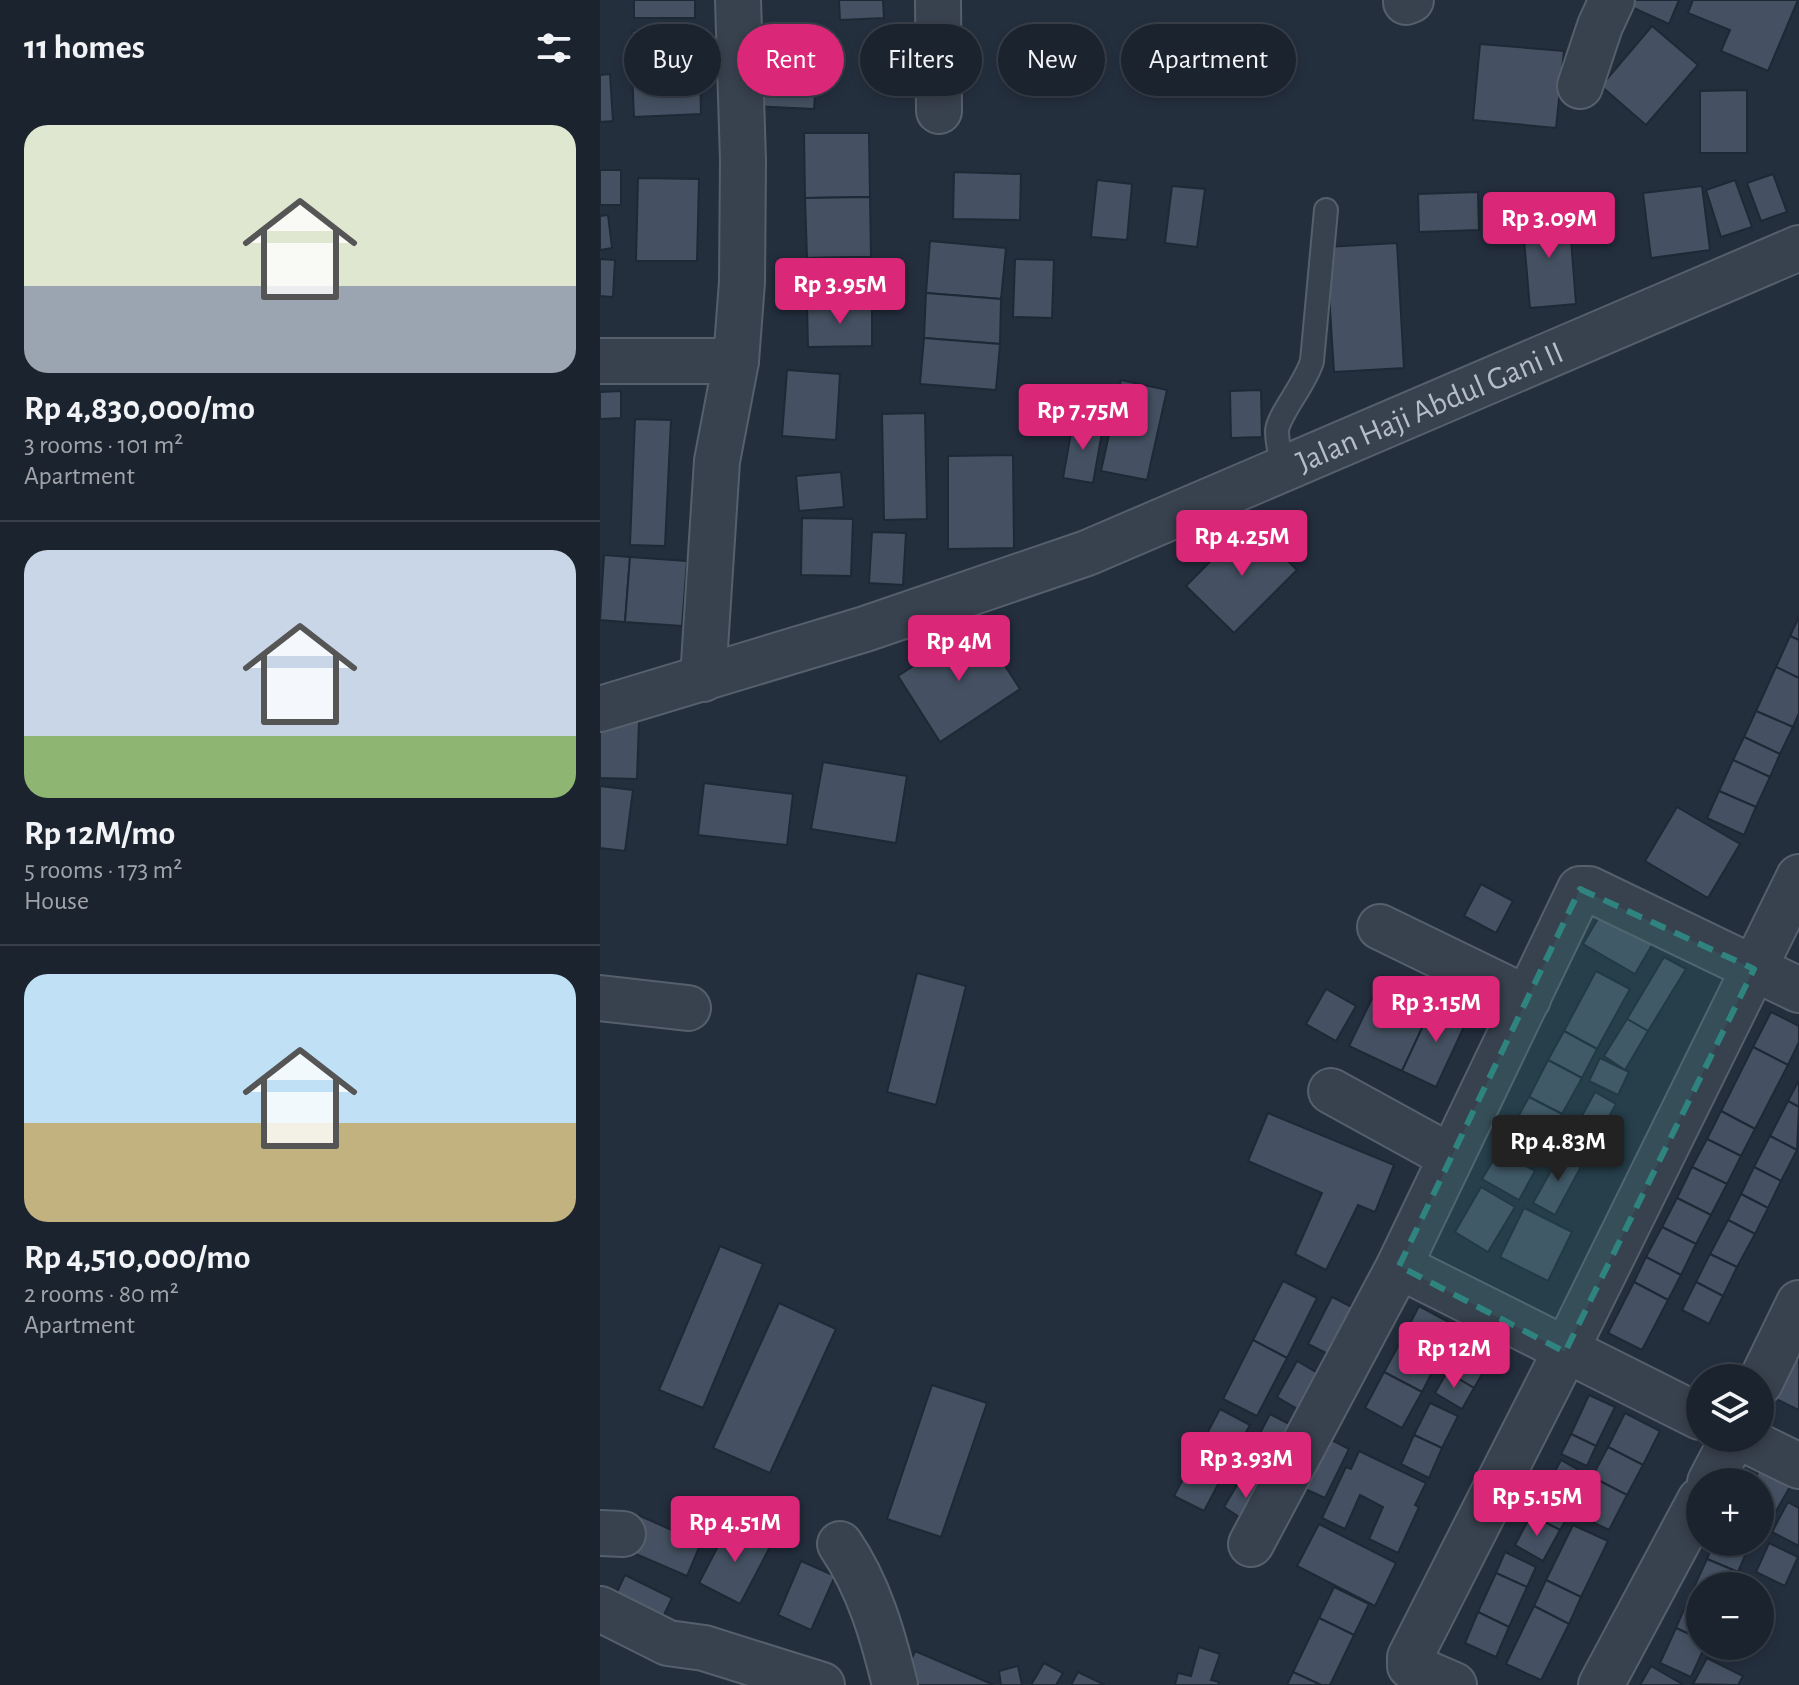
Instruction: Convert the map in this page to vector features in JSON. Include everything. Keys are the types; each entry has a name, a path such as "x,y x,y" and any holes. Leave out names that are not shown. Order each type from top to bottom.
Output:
{"street":[{"path":"703,679 717,461 736,361 742,282 743,161 738,0"},
{"path":"938,0 939,111"},
{"path":"1580,86 1612,0"},
{"name":"Jalan Haji Abdul Gani II","path":"600,709 865,629 1087,553 1799,248"},
{"path":"600,361 736,361"},
{"path":"1454,1685 1410,1666 1410,1657 1565,1352 1799,877"},
{"path":"1251,1544 1399,1266 1577,892 1584,888 1799,990"},
{"path":"1380,927 1528,999"},
{"path":"600,998 688,1008"},
{"path":"1331,1091 1451,1157"},
{"path":"1399,1266 1686,1410"},
{"path":"1769,1364 1799,1303"},
{"path":"1770,1452 1799,1466"},
{"path":"1601,1685 1686,1526"},
{"path":"840,1544 866,1592 884,1640 895,1685"},
{"path":"600,1609 668,1643 704,1648 822,1685"}],"lane":[{"path":"1282,470 1277,429 1308,377 1312,361 1326,210"}],"highlighted area":[{"path":"1580,889 1754,969 1565,1352 1399,1266"}],"building":[{"path":"634,0 695,0 695,18 634,18"},
{"path":"839,0 883,0 884,18 840,20"},
{"path":"1631,0 1679,0 1669,24 1627,5"},
{"path":"1693,0 1798,0 1768,71 1721,51 1730,30 1688,13"},
{"path":"1652,26 1698,65 1646,125 1601,86"},
{"path":"1480,44 1564,51 1556,128 1473,120"},
{"path":"610,74 613,121 600,122 600,75"},
{"path":"1747,90 1747,153 1700,153 1700,91"},
{"path":"633,96 701,96 701,114 634,117"},
{"path":"749,96 815,96 814,109 749,106"},
{"path":"804,133 869,133 870,197 805,198"},
{"path":"600,170 621,170 621,205 600,205"},
{"path":"954,172 1021,174 1020,220 953,219"},
{"path":"1773,174 1787,212 1761,221 1747,183"},
{"path":"638,178 699,179 697,261 636,261"},
{"path":"1097,180 1132,184 1127,240 1091,237"},
{"path":"1735,180 1752,227 1721,237 1706,190"},
{"path":"1172,186 1205,189 1197,247 1165,243"},
{"path":"1702,186 1710,250 1651,258 1643,193"},
{"path":"1478,192 1479,230 1419,232 1418,194"},
{"path":"870,197 871,257 807,258 805,198"},
{"path":"1569,213 1576,304 1530,308 1522,217"},
{"path":"608,215 612,248 600,250 600,216"},
{"path":"930,241 1006,248 1001,299 926,293"},
{"path":"1397,243 1404,368 1334,372 1326,247"},
{"path":"871,257 872,304 807,306 807,258"},
{"path":"600,259 615,260 613,297 600,296"},
{"path":"1015,259 1054,260 1052,318 1013,317"},
{"path":"926,293 1001,299 1000,344 924,338"},
{"path":"872,304 872,346 808,347 807,306"},
{"path":"924,338 1000,344 996,390 920,384"},
{"path":"787,370 840,374 836,440 782,436"},
{"path":"1121,380 1167,390 1147,480 1101,471"},
{"path":"1261,390 1262,437 1231,438 1230,391"},
{"path":"621,391 621,418 600,419 600,392"},
{"path":"925,413 927,519 884,520 882,414"},
{"path":"635,419 671,420 665,546 630,545"},
{"path":"1073,422 1103,427 1093,483 1063,478"},
{"path":"1013,455 1014,548 948,549 948,456"},
{"path":"841,472 844,507 799,511 796,476"},
{"path":"802,518 853,519 851,576 801,575"},
{"path":"1249,522 1297,570 1234,633 1186,586"},
{"path":"872,532 906,533 903,585 869,583"},
{"path":"604,555 630,557 625,622 600,620"},
{"path":"630,557 687,561 682,626 625,622"},
{"path":"1799,617 1799,640 1790,636"},
{"path":"978,624 1020,689 940,742 898,676"},
{"path":"1790,636 1799,640 1799,678 1776,667"},
{"path":"1776,667 1799,678 1799,713 1793,727 1756,711"},
{"path":"1756,711 1793,727 1780,754 1744,737"},
{"path":"600,719 639,720 637,779 600,778"},
{"path":"1744,737 1780,754 1770,777 1733,760"},
{"path":"1733,760 1770,777 1756,807 1719,791"},
{"path":"823,762 907,776 896,843 811,829"},
{"path":"704,783 793,794 787,845 698,835"},
{"path":"600,786 633,790 625,851 600,848"},
{"path":"1719,791 1756,807 1744,835 1707,818"},
{"path":"1677,807 1740,844 1708,898 1645,861"},
{"path":"1481,884 1513,901 1496,933 1464,916"},
{"path":"1603,910 1655,940 1635,974 1583,944"},
{"path":"1664,957 1686,969 1648,1031 1627,1019"},
{"path":"1596,971 1630,989 1597,1049 1564,1031"},
{"path":"917,973 966,986 936,1105 887,1092"},
{"path":"1383,976 1435,1000 1402,1071 1349,1046"},
{"path":"1326,989 1356,1006 1336,1041 1306,1024"},
{"path":"1435,1000 1469,1016 1436,1087 1402,1071"},
{"path":"1771,1012 1799,1026 1799,1042 1788,1065 1753,1047"},
{"path":"1627,1019 1648,1031 1625,1070 1604,1056"},
{"path":"1564,1031 1597,1049 1582,1078 1548,1060"},
{"path":"1753,1047 1788,1065 1755,1129 1721,1111"},
{"path":"1600,1058 1629,1072 1618,1095 1589,1081"},
{"path":"1548,1060 1582,1078 1562,1114 1529,1097"},
{"path":"1799,1080 1799,1107 1788,1101"},
{"path":"1595,1092 1616,1104 1599,1135 1578,1123"},
{"path":"1529,1097 1562,1114 1538,1160 1504,1142"},
{"path":"1788,1101 1799,1107 1797,1150 1770,1136"},
{"path":"1721,1111 1755,1129 1741,1156 1707,1139"},
{"path":"1268,1113 1394,1165 1375,1212 1358,1205 1326,1270 1295,1254 1322,1193 1248,1161"},
{"path":"1578,1123 1599,1135 1583,1163 1562,1151"},
{"path":"1770,1136 1797,1150 1781,1181 1754,1167"},
{"path":"1707,1139 1741,1156 1727,1184 1692,1167"},
{"path":"1499,1151 1535,1171 1519,1200 1482,1179"},
{"path":"1562,1151 1583,1163 1555,1215 1533,1203"},
{"path":"1692,1167 1727,1184 1711,1215 1677,1198"},
{"path":"1754,1167 1781,1181 1768,1208 1741,1194"},
{"path":"1481,1187 1515,1207 1488,1252 1455,1232"},
{"path":"1741,1194 1768,1208 1755,1234 1728,1220"},
{"path":"1677,1198 1711,1215 1696,1244 1662,1227"},
{"path":"1524,1208 1572,1232 1548,1281 1500,1257"},
{"path":"1728,1220 1755,1234 1737,1267 1710,1254"},
{"path":"1662,1227 1696,1244 1681,1275 1646,1257"},
{"path":"720,1246 763,1264 703,1408 659,1390"},
{"path":"1710,1254 1737,1267 1723,1296 1696,1282"},
{"path":"1646,1257 1681,1275 1668,1300 1634,1282"},
{"path":"1283,1281 1317,1298 1287,1358 1253,1340"},
{"path":"1634,1282 1668,1300 1642,1350 1608,1333"},
{"path":"1696,1282 1723,1296 1709,1324 1682,1310"},
{"path":"1332,1297 1362,1312 1338,1359 1308,1344"},
{"path":"779,1303 836,1329 770,1473 713,1448"},
{"path":"1419,1306 1456,1326 1439,1359 1402,1339"},
{"path":"1469,1334 1496,1350 1474,1388 1447,1372"},
{"path":"1402,1339 1439,1359 1422,1392 1384,1372"},
{"path":"1253,1340 1287,1358 1257,1416 1223,1399"},
{"path":"1799,1353 1799,1410 1774,1398"},
{"path":"1297,1361 1333,1382 1313,1418 1277,1397"},
{"path":"1384,1372 1422,1392 1402,1428 1365,1408"},
{"path":"1447,1372 1474,1388 1462,1409 1435,1393"},
{"path":"932,1385 987,1403 941,1537 887,1519"},
{"path":"1589,1395 1615,1407 1596,1446 1571,1434"},
{"path":"1430,1403 1458,1416 1442,1448 1414,1435"},
{"path":"1220,1409 1250,1425 1232,1458 1202,1443"},
{"path":"1625,1413 1660,1431 1643,1465 1608,1447"},
{"path":"1270,1414 1301,1430 1282,1465 1252,1449"},
{"path":"1571,1434 1596,1446 1587,1466 1561,1454"},
{"path":"1414,1435 1442,1448 1429,1478 1401,1464"},
{"path":"1328,1438 1349,1449 1325,1498 1303,1488"},
{"path":"1202,1443 1232,1458 1204,1511 1174,1496"},
{"path":"1608,1447 1643,1465 1627,1495 1592,1477"},
{"path":"1359,1451 1426,1483 1415,1505 1419,1507 1398,1553 1369,1539 1383,1507 1360,1495 1345,1529 1322,1518 1346,1467 1351,1469"},
{"path":"1561,1460 1589,1476 1575,1504 1546,1488"},
{"path":"1774,1473 1792,1483 1774,1512"},
{"path":"1243,1475 1269,1492 1250,1524 1224,1507"},
{"path":"1592,1477 1627,1495 1609,1530 1574,1513"},
{"path":"1546,1488 1575,1504 1560,1530 1531,1515"},
{"path":"1788,1502 1799,1508 1799,1546 1774,1533"},
{"path":"638,1515 701,1543 687,1576 624,1549"},
{"path":"1531,1515 1560,1530 1543,1561 1515,1545"},
{"path":"730,1523 771,1545 740,1604 699,1583"},
{"path":"1319,1524 1396,1563 1375,1606 1297,1566"},
{"path":"1573,1525 1608,1541 1581,1597 1546,1580"},
{"path":"1774,1545 1798,1557 1785,1586 1774,1581 1774,1572 1756,1572 1763,1556 1774,1556"},
{"path":"1505,1552 1536,1567 1527,1587 1496,1573"},
{"path":"1708,1556 1745,1556 1738,1572 1707,1559"},
{"path":"1707,1559 1738,1572 1701,1572"},
{"path":"801,1561 835,1576 811,1630 778,1615"},
{"path":"1496,1573 1527,1587 1509,1627 1478,1612"},
{"path":"625,1575 672,1598 655,1634 608,1611"},
{"path":"1546,1580 1581,1597 1569,1624 1534,1606"},
{"path":"1334,1587 1369,1604 1354,1635 1319,1618"},
{"path":"1686,1605 1686,1633 1676,1628"},
{"path":"1534,1606 1569,1624 1541,1680 1506,1664"},
{"path":"1478,1612 1509,1627 1496,1657 1465,1643"},
{"path":"1319,1618 1354,1635 1330,1685 1321,1685 1293,1672"},
{"path":"1676,1628 1686,1633 1686,1660 1699,1660 1691,1677 1660,1663"},
{"path":"1199,1647 1220,1654 1211,1680 1219,1682 1218,1685 1175,1685 1178,1673 1191,1676"},
{"path":"915,1651 994,1685 901,1685"},
{"path":"1706,1660 1743,1676 1738,1685 1693,1684"},
{"path":"1044,1663 1063,1673 1056,1685 1031,1685"},
{"path":"1018,1666 1022,1685 1001,1685 999,1671"},
{"path":"1651,1666 1682,1684 1682,1685 1640,1685"},
{"path":"1078,1672 1105,1685 1071,1685"},
{"path":"1293,1672 1321,1685 1287,1685"}]}
